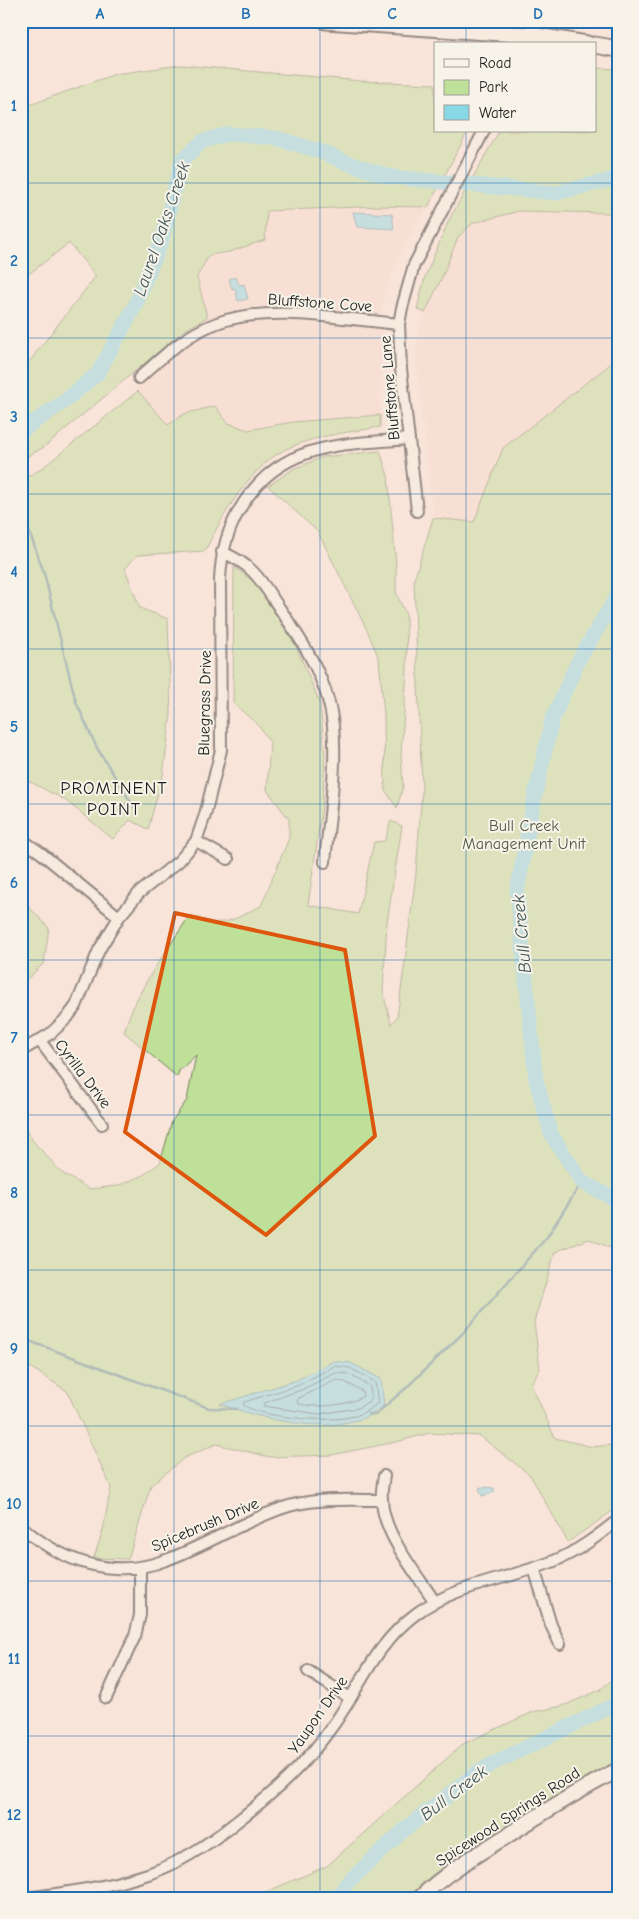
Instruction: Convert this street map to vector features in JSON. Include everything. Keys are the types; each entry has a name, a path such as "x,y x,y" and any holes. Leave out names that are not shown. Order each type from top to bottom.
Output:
{"highway":[{"path":"326,21 480,32 532,33 578,42"},
{"path":"480,32 498,42"},
{"path":"596,45 618,49"}],"main road":[{"name":"Spicewood Springs Road","path":"420,1898 449,1874 482,1851 555,1805 618,1770"}],"street":[{"name":"Bluffstone Lane","path":"417,512 401,369 399,324 406,290 414,265 432,227 483,132"},
{"name":"Bluffstone Cove","path":"138,378 174,347 191,336 215,324 259,314 282,313 399,324"},
{"name":"Bluegrass Drive","path":"21,1052 40,1041 67,1018 76,1006 99,950 119,916 139,893 179,861 196,841 205,815 222,750 220,580 222,552 234,519 243,503 263,479 277,468 307,453 328,448 409,439"},
{"path":"222,552 238,559 254,571 302,641 317,671 330,704 334,740 333,778 325,862"},
{"path":"21,839 119,916"},
{"path":"196,841 228,860"},
{"name":"Cyrilla Drive","path":"40,1041 102,1124"},
{"path":"384,1476 381,1500 387,1522 396,1542 435,1602"},
{"name":"Spicebrush Drive","path":"22,1527 56,1552 76,1560 115,1569 140,1567 166,1561 289,1506 304,1502 381,1500"},
{"name":"Yaupon Drive","path":"25,1898 92,1890 123,1882 165,1867 197,1851 265,1800 307,1760 334,1724 375,1656 390,1636 418,1611 454,1594 556,1560 618,1520"},
{"path":"106,1698 135,1636 140,1615 140,1567"},
{"path":"534,1568 551,1624 560,1644"},
{"path":"308,1671 350,1698"}],"highlighted area":[{"path":"175,913 345,950 375,1136 266,1235 125,1132"}],"shaded area":[{"path":"379,206 428,207 400,254 383,301 380,415 293,422 248,430 184,414 168,425 138,391 132,376 182,332 207,317 197,277 209,255 229,252 265,240 267,211"},
{"path":"519,211 618,213 618,358 503,448 474,522 433,518 416,359 418,329 458,237 473,223"}],"green space":[{"path":"181,65 360,81 434,84 434,132 467,132 428,207 379,206 267,211 265,240 229,252 209,255 197,277 207,317 182,332 44,447 21,460 21,372 96,276 69,243 21,280 21,108 115,74"},
{"path":"596,68 618,69 618,209 608,213 519,211 473,223 458,237 425,313 417,309 425,277 449,220 498,132 596,132"},
{"name":"Bull Creek Management Unit","path":"618,358 618,1251 589,1239 555,1252 534,1322 540,1369 531,1384 555,1438 593,1447 611,1445 618,1456 618,1507 568,1542 530,1475 480,1436 430,1433 331,1455 270,1457 216,1444 184,1458 151,1485 128,1559 94,1558 103,1530 111,1487 67,1391 21,1361 21,1120 32,1140 62,1173 89,1189 117,1186 142,1176 160,1163 172,1121 187,1100 196,1055 179,1071 177,1077 124,1032 129,1016 152,972 190,915 211,922 227,921 261,906 289,838 289,819 267,790 270,742 258,725 233,703 234,567 255,583 295,644 320,703 325,756 322,807 308,905 358,914 374,842 385,841 391,821 402,826 387,922 383,992 391,1024 397,1017 404,969 416,873 422,789 414,580 433,518 474,522 503,448"},
{"path":"138,391 168,425 184,414 215,406 228,423 248,430 293,422 380,415 380,427 335,434 291,447 263,465 251,477 220,522 205,551 137,555 125,569 140,608 168,619 171,714 163,775 148,829 130,820 113,839 65,800 21,777 21,480 41,469"},
{"path":"380,451 388,476 396,565 396,592 406,615 407,669 401,754 403,786 397,808 385,790 384,715 379,659 368,632 318,532 268,486 293,469 323,457"},
{"path":"21,904 28,906 49,928 44,963 21,985"},
{"path":"618,1675 618,1761 480,1843 406,1898 252,1898 327,1866 463,1744 533,1712 563,1706 600,1690"}],"water":[{"path":"353,212 392,214 394,229 357,227"},
{"path":"236,277 239,285 244,284 248,299 238,301 235,288 232,289 229,279"},
{"path":"334,1361 351,1363 381,1379 384,1405 364,1418 325,1425 272,1419 220,1404 297,1380"},
{"path":"479,1488 494,1488 494,1492 482,1496"}],"waterway":[{"name":"Laurel Oaks Creek","path":"21,431 65,401 98,373 135,306 162,239 182,160 203,141 228,134 276,138 391,177 556,193 618,178"},
{"path":"21,515 24,517 44,573 76,702 97,748 134,807"},
{"name":"Bull Creek","path":"618,594 578,661 552,720 534,800 517,891 536,1080 551,1134 582,1182 618,1201"},
{"path":"368,1414 375,1415 462,1334 547,1237 582,1182"},
{"path":"21,1338 209,1408 237,1409"},
{"name":"Bull Creek","path":"337,1898 346,1884 404,1830 480,1770 618,1703"}],"district":[{"name":"PROMINENT POINT","path":"114,798"}]}
